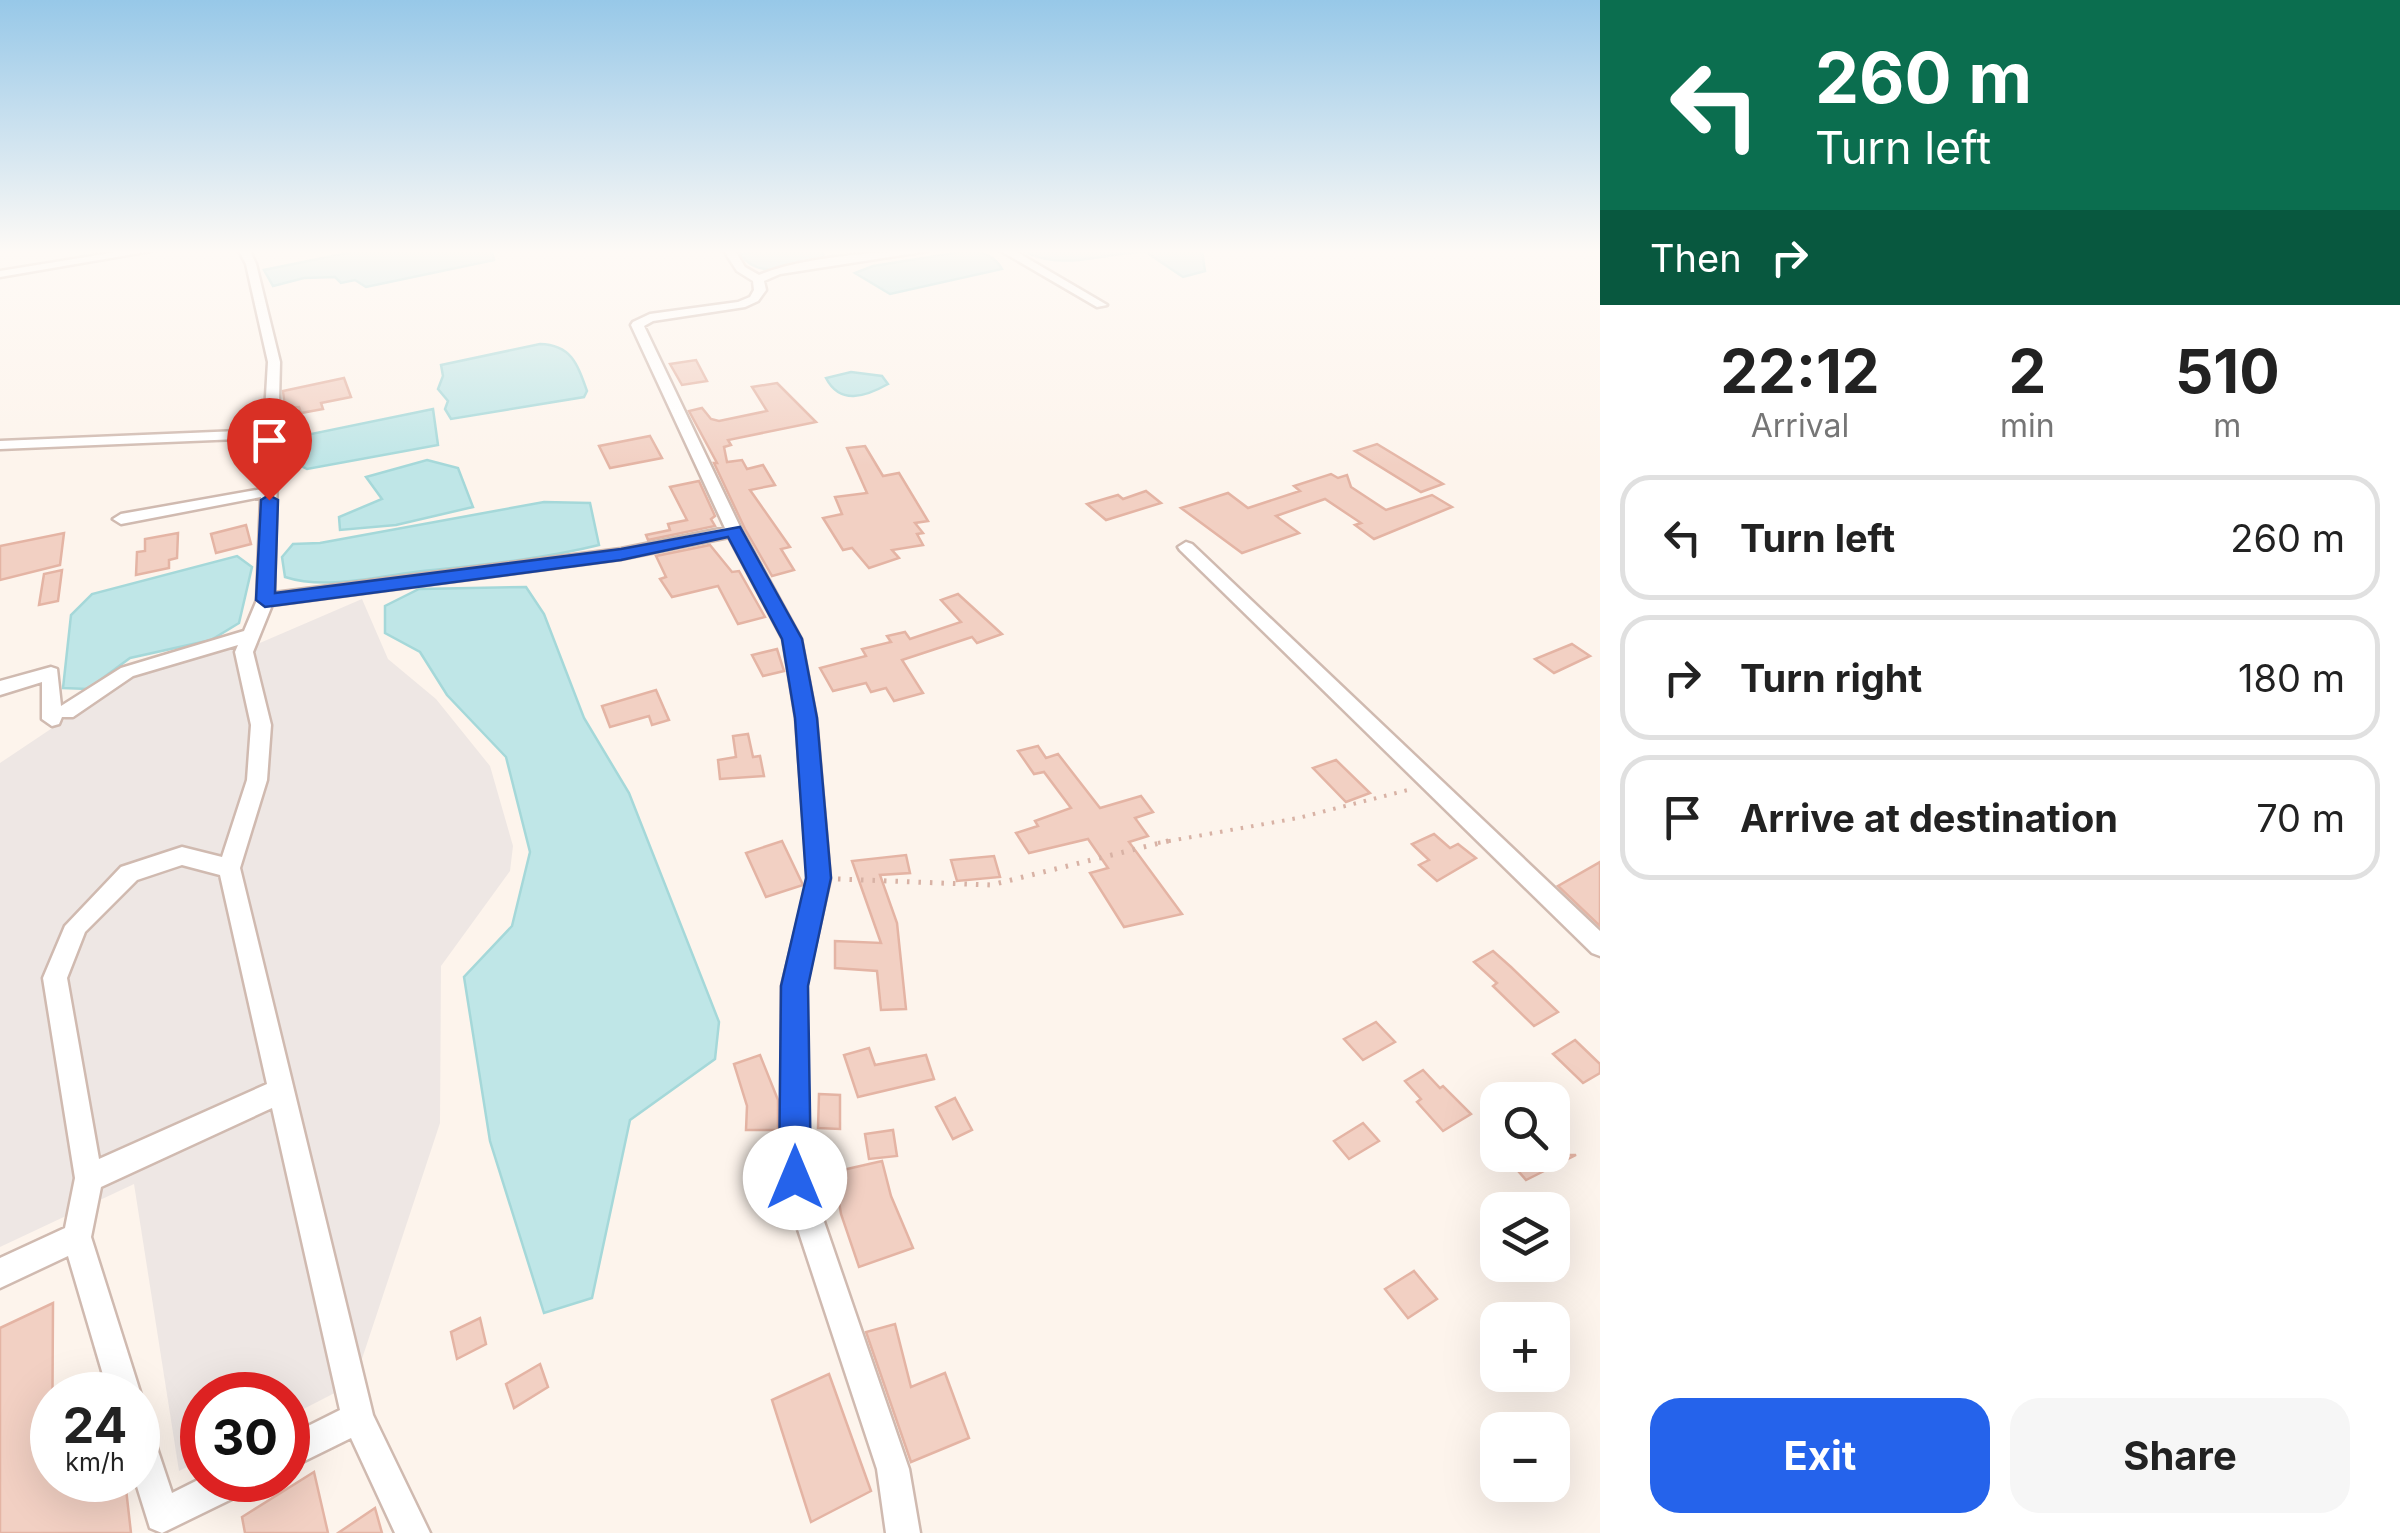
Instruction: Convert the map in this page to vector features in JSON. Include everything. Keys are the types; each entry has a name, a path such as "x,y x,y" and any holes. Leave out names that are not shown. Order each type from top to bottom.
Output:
{"street":[{"path":"265,323 274,362 265,600 244,652 260,724 257,780 229,868 358,1418 413,1533"},
{"path":"642,323 637,325 734,530 792,639 806,718 818,878 794,986 795,1178 893,1469 903,1533"},
{"path":"0,446 40,440 272,434"},
{"path":"121,519 259,493"},
{"path":"265,600 621,554 734,530"},
{"path":"1186,547 1600,946"},
{"path":"0,688 51,673 59,715 127,672 250,635"},
{"path":"119,1372 78,1237 89,1178 54,978 76,926 129,873 182,856 229,868"},
{"path":"89,1178 281,1091"},
{"path":"0,1273 78,1237"},
{"path":"310,1442 358,1418"},
{"path":"158,1502 162,1516 190,1502"}],"path":[{"path":"818,878 991,885 1139,846 1298,818 1432,783"}],"shaded area":[{"path":"362,599 388,659 436,699 490,766 513,846 510,871 441,966 440,1123 354,1383 310,1406 310,1372 180,1372 179,1471 134,1184 0,1247 0,763 130,676 230,644 248,648"}],"water":[{"path":"540,344 559,348 571,357 587,391 584,397 451,419 445,409 448,401 438,389 443,376 441,365"},
{"path":"851,372 882,376 888,384 854,396 838,392 826,378"},
{"path":"433,409 438,445 303,467 300,444 306,435"},
{"path":"427,460 458,468 473,507 396,525 340,530 339,517 382,499 366,477"},
{"path":"544,502 590,503 599,545 350,581 316,582 285,577 282,557 293,544 320,543"},
{"path":"237,556 252,567 239,623 211,640 130,658 88,689 63,688 71,615 92,594"},
{"path":"526,587 544,614 584,718 629,793 719,1022 715,1059 630,1120 592,1298 544,1313 490,1141 464,977 512,926 530,852 506,757 447,695 420,652 385,633 385,606 419,589"}],"building":[{"path":"696,360 707,381 682,385 670,364"},
{"path":"344,378 351,397 321,403 323,409 301,413 299,407 285,408 283,391"},
{"path":"777,383 816,422 728,440 731,445 724,447 727,462 742,460 747,469 763,465 775,485 750,490 790,547 781,549 794,570 772,576 689,411 702,408 711,419 719,421 767,411 752,387"},
{"path":"650,436 662,458 610,468 599,446"},
{"path":"1377,444 1443,484 1421,492 1355,451"},
{"path":"865,446 883,476 899,473 928,521 915,523 923,533 917,534 923,545 892,550 899,558 869,568 852,548 843,550 823,518 842,514 835,497 867,493 847,448"},
{"path":"1331,474 1338,478 1347,475 1351,487 1386,510 1432,495 1452,507 1374,539 1355,525 1361,523 1325,499 1276,516 1299,533 1242,553 1181,508 1228,493 1248,508 1300,491 1294,486"},
{"path":"699,481 715,516 711,519 715,526 648,540 646,535 670,530 668,524 687,520 670,487"},
{"path":"1146,491 1161,503 1106,520 1087,504 1118,495 1123,499"},
{"path":"246,525 251,544 216,553 211,534"},
{"path":"64,533 60,565 0,580 0,546"},
{"path":"178,533 177,558 169,560 169,568 136,575 137,552 145,551 145,539"},
{"path":"710,545 732,572 739,571 765,617 738,624 718,586 672,597 660,579 666,577 656,556"},
{"path":"62,570 58,601 39,605 44,574"},
{"path":"958,594 1002,634 977,643 972,637 902,660 923,693 894,701 886,688 871,692 866,683 833,691 820,668 866,656 862,649 891,642 887,636 905,632 910,639 961,622 941,600"},
{"path":"1572,644 1590,656 1554,673 1535,659"},
{"path":"777,649 784,671 763,676 752,655"},
{"path":"656,690 669,720 652,725 649,716 610,727 602,706"},
{"path":"748,734 753,757 760,756 764,776 720,779 718,760 736,757 733,736"},
{"path":"1038,746 1046,758 1058,754 1100,808 1141,796 1153,812 1135,818 1148,836 1129,842 1182,914 1124,927 1090,873 1108,868 1088,839 1029,853 1016,833 1038,826 1035,821 1071,808 1044,772 1034,774 1018,751"},
{"path":"1336,760 1370,793 1346,802 1313,768"},
{"path":"1434,834 1450,848 1458,844 1476,858 1437,881 1419,865 1429,860 1412,844"},
{"path":"782,841 803,885 766,897 746,853"},
{"path":"906,855 910,873 880,875 897,923 906,1009 881,1010 877,971 835,968 835,941 881,943 852,861"},
{"path":"994,856 1000,877 957,881 951,860"},
{"path":"1600,862 1600,926 1558,886"},
{"path":"1493,951 1558,1012 1534,1026 1474,962"},
{"path":"1376,1022 1395,1042 1363,1060 1344,1039"},
{"path":"1575,1040 1600,1064 1600,1073 1583,1083 1553,1054"},
{"path":"869,1048 875,1065 926,1055 934,1079 858,1097 844,1055"},
{"path":"760,1055 778,1100 778,1130 746,1130 747,1106 734,1064"},
{"path":"1423,1070 1471,1114 1443,1131 1417,1102 1421,1099 1405,1081"},
{"path":"819,1094 840,1095 840,1129 818,1128"},
{"path":"955,1098 972,1130 953,1139 936,1107"},
{"path":"1363,1123 1379,1141 1349,1159 1334,1141"},
{"path":"893,1130 897,1156 869,1159 865,1134"},
{"path":"882,1161 891,1196 913,1248 859,1267 841,1214 834,1172"},
{"path":"1519,1172 1542,1172 1526,1180"},
{"path":"1414,1271 1437,1299 1408,1318 1385,1289"},
{"path":"53,1303 53,1372 30,1372 30,1502 127,1502 131,1533 0,1533 0,1328"},
{"path":"480,1318 486,1344 457,1359 451,1332"},
{"path":"895,1324 911,1387 945,1373 969,1438 911,1462 866,1332"},
{"path":"540,1364 548,1387 514,1408 506,1384"},
{"path":"829,1374 871,1491 811,1522 772,1400"},
{"path":"314,1472 328,1533 245,1533 242,1517 266,1502 310,1502 310,1474"},
{"path":"375,1508 382,1533 338,1533"}],"route":[{"path":"269,500 265,600 621,554 734,530 792,639 806,718 818,878 794,986 795,1178"}]}
